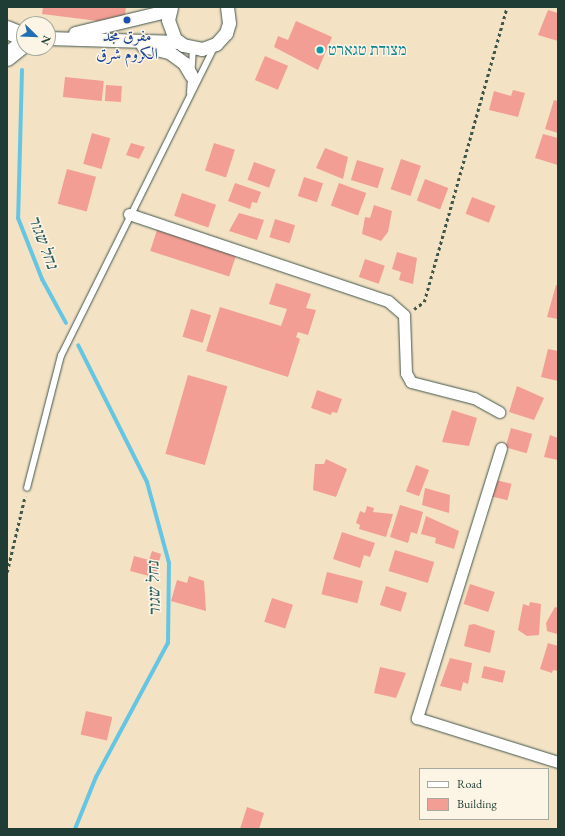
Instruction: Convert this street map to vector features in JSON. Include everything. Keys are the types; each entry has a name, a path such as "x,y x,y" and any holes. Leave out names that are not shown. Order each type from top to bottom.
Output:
{"highway":[{"path":"7,30 16,35"},
{"path":"7,57 16,50"}],"street":[{"path":"56,37 170,8 170,30 179,42"},
{"path":"56,38 179,42 193,49 216,44 226,33 229,9"},
{"path":"110,39 169,52 184,63 191,75"},
{"path":"130,214 388,302 404,315 406,373 411,382 474,398 499,412"},
{"path":"501,448 417,718 558,762"}],"lane":[{"path":"27,488 61,356 130,214 216,44"},
{"path":"190,95 193,49"}],"path":[{"path":"404,315 424,302 507,7"},
{"path":"7,572 27,488"}],"building":[{"path":"43,7 126,7 125,15 98,21 42,14"},
{"path":"548,10 558,13 558,41 538,35"},
{"path":"296,21 332,37 318,70 274,47 278,36 288,40"},
{"path":"265,56 288,66 278,90 255,80"},
{"path":"65,77 104,81 102,101 63,97"},
{"path":"106,85 122,86 121,102 105,101"},
{"path":"513,90 525,93 518,117 489,110 494,91 511,96"},
{"path":"554,100 558,101 558,133 545,129"},
{"path":"92,133 110,138 101,169 83,164"},
{"path":"543,134 558,138 558,165 535,158"},
{"path":"131,143 145,147 139,159 126,155"},
{"path":"214,143 235,150 226,177 205,171"},
{"path":"325,148 348,157 343,179 316,168"},
{"path":"401,159 421,166 410,196 391,189"},
{"path":"357,160 384,168 378,188 351,180"},
{"path":"254,162 276,170 269,188 248,180"},
{"path":"67,169 96,177 87,212 58,204"},
{"path":"304,177 323,183 317,202 298,196"},
{"path":"425,179 448,188 440,209 417,200"},
{"path":"235,183 261,192 257,203 252,202 250,209 228,201"},
{"path":"339,183 366,193 358,215 331,206"},
{"path":"182,193 216,205 208,227 174,216"},
{"path":"472,197 495,206 489,223 466,214"},
{"path":"374,205 392,211 388,232 381,241 362,234 365,217 370,218"},
{"path":"239,213 264,220 257,240 229,231"},
{"path":"275,219 295,225 290,243 269,237"},
{"path":"157,230 236,256 229,277 150,251"},
{"path":"397,252 417,258 413,284 399,280 401,272 392,269"},
{"path":"365,259 385,266 379,284 359,277"},
{"path":"276,283 311,294 306,308 316,310 308,335 298,332 296,337 300,339 288,377 206,351 220,307 281,326 287,309 269,304"},
{"path":"556,285 558,286 558,319 547,317"},
{"path":"191,309 211,315 203,343 183,337"},
{"path":"548,349 558,351 558,381 541,377"},
{"path":"188,375 227,386 205,465 165,454"},
{"path":"517,386 544,398 534,420 509,412"},
{"path":"317,390 342,399 337,413 332,412 331,415 311,408"},
{"path":"452,410 477,418 469,446 442,442"},
{"path":"511,428 532,434 527,453 505,447"},
{"path":"550,435 558,438 558,460 544,457"},
{"path":"326,459 347,469 336,497 313,490 315,464 324,464"},
{"path":"416,465 429,470 419,496 406,491"},
{"path":"496,480 512,484 507,500 492,496"},
{"path":"425,488 450,495 449,513 422,505"},
{"path":"400,505 423,512 417,534 411,532 408,543 390,537"},
{"path":"367,506 374,508 373,512 393,514 386,537 359,529 360,525 356,523 360,511 365,513"},
{"path":"426,516 459,531 454,549 435,543 436,538 421,534"},
{"path":"342,532 375,543 370,557 364,555 360,568 333,559"},
{"path":"395,550 434,562 428,583 389,571"},
{"path":"152,551 161,554 156,574 151,572 149,576 130,571 134,556 149,560"},
{"path":"327,572 363,581 357,603 321,594"},
{"path":"189,576 204,581 206,611 171,601 177,580 187,583"},
{"path":"470,584 495,592 488,612 464,604"},
{"path":"386,586 407,593 401,612 380,605"},
{"path":"272,598 293,605 285,629 264,622"},
{"path":"530,602 541,604 539,635 527,636 518,630 523,604 529,606"},
{"path":"555,607 558,608 557,634 547,631 546,623"},
{"path":"474,624 495,631 490,653 464,646 469,625"},
{"path":"548,643 558,646 558,671 553,670 552,673 540,669"},
{"path":"450,658 472,663 468,684 463,682 461,691 440,686"},
{"path":"484,666 505,671 503,683 481,678"},
{"path":"380,667 406,673 396,698 374,693"},
{"path":"86,711 112,717 107,740 81,734"},
{"path":"247,807 264,813 259,829 240,829"}],"waterway":[{"name":"נחל שגור","path":"22,70 18,218 42,279 66,323"},
{"name":"נחל שגור","path":"75,829 96,777 168,643 169,563 147,482 78,345"}],"place":[{"name":"مفرق مجد الكروم شرق","path":"127,20"},
{"name":"מצודת טגארט","path":"320,50"}]}
